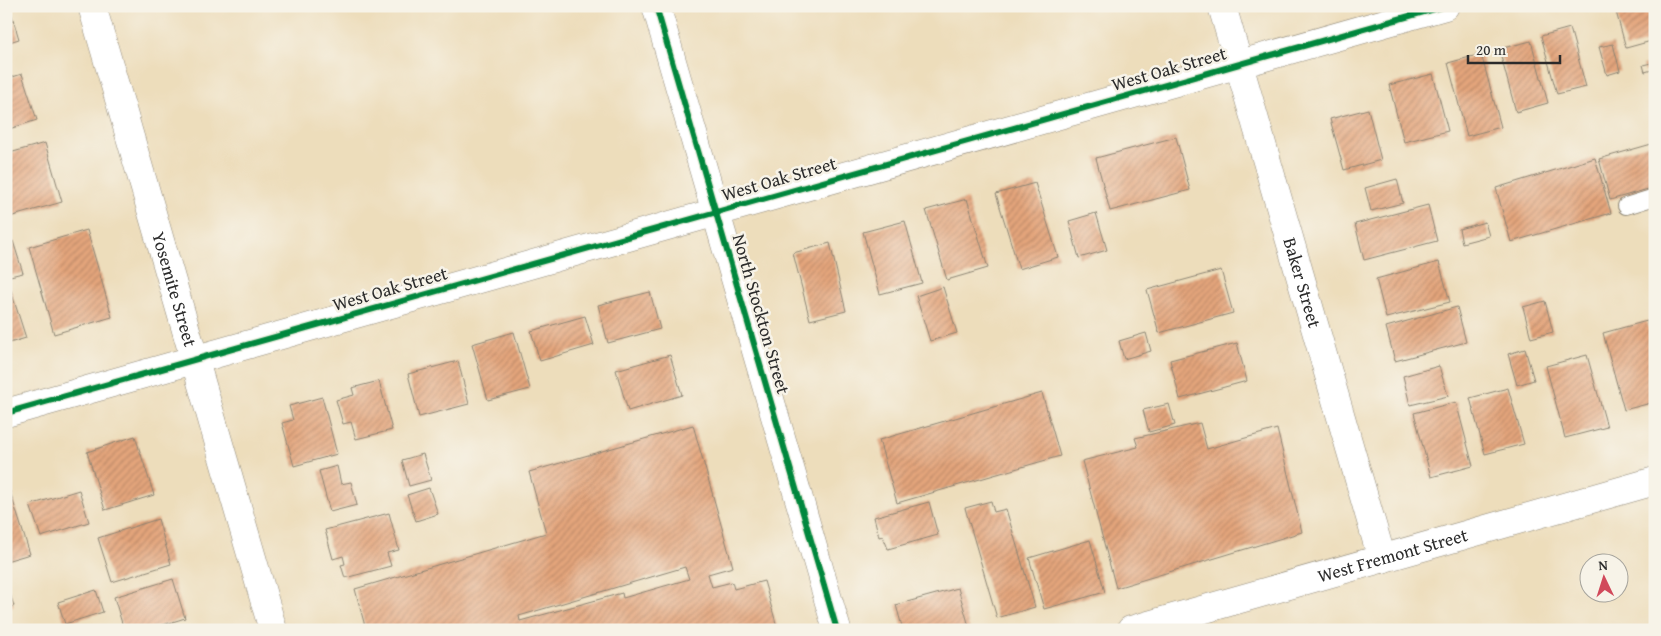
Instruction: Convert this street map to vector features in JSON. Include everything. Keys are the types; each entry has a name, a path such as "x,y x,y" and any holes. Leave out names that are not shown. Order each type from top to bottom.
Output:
{"street":[{"name":"Yosemite Street","path":"92,6 273,630"},
{"name":"North Stockton Street","path":"656,6 837,630"},
{"name":"Baker Street","path":"1222,6 1382,559"},
{"name":"West Oak Street","path":"6,413 1445,6"},
{"name":"West Fremont Street","path":"1131,630 1655,481"}],"lane":[{"path":"1626,206 1655,197"}],"building":[{"path":"6,6 9,6 19,39 6,43"},
{"path":"1623,6 1655,6 1655,40 1626,48 1615,8"},
{"path":"1570,28 1586,87 1557,94 1541,36"},
{"path":"1531,41 1548,103 1516,112 1499,49"},
{"path":"1613,44 1620,71 1607,75 1599,47"},
{"path":"1481,54 1501,127 1467,136 1448,63"},
{"path":"1655,62 1655,69 1645,72 1643,65"},
{"path":"22,74 37,120 6,130 6,79"},
{"path":"1433,74 1448,131 1404,142 1389,85"},
{"path":"1368,109 1381,160 1344,170 1330,119"},
{"path":"1176,137 1190,190 1110,211 1096,158"},
{"path":"45,143 62,202 6,218 6,154"},
{"path":"1655,143 1655,187 1610,200 1599,159"},
{"path":"1595,158 1611,213 1511,242 1496,188"},
{"path":"1397,179 1403,203 1371,211 1365,188"},
{"path":"1035,183 1058,257 1019,269 996,194"},
{"path":"967,199 988,268 947,280 926,210"},
{"path":"1428,205 1437,241 1364,260 1355,224"},
{"path":"1096,213 1107,250 1079,258 1069,221"},
{"path":"905,221 922,283 880,294 863,232"},
{"path":"1485,222 1489,236 1462,243 1459,229"},
{"path":"87,230 112,317 54,334 29,247"},
{"path":"13,241 23,273 10,276 6,263 6,243"},
{"path":"830,243 846,311 810,320 793,253"},
{"path":"1439,262 1450,302 1386,318 1376,279"},
{"path":"1221,270 1233,313 1159,333 1147,290"},
{"path":"943,287 957,333 930,341 916,296"},
{"path":"10,288 26,338 6,344 6,289"},
{"path":"650,292 660,329 608,343 598,305"},
{"path":"1545,301 1553,332 1531,338 1523,307"},
{"path":"1457,307 1466,342 1395,361 1386,327"},
{"path":"585,316 594,345 540,361 531,331"},
{"path":"1647,321 1655,348 1655,402 1624,410 1603,333"},
{"path":"514,332 530,389 488,400 472,344"},
{"path":"1146,333 1151,351 1124,359 1119,341"},
{"path":"1237,343 1247,381 1180,399 1170,360"},
{"path":"1525,349 1534,380 1517,385 1508,354"},
{"path":"670,355 682,395 628,411 616,370"},
{"path":"1587,355 1607,427 1565,438 1546,366"},
{"path":"458,361 469,404 419,417 408,374"},
{"path":"1439,366 1448,396 1410,405 1403,376"},
{"path":"379,381 392,430 356,439 351,422 343,424 336,400 354,395 352,388"},
{"path":"1508,388 1524,444 1485,454 1470,398"},
{"path":"1042,393 1060,456 897,503 879,440"},
{"path":"322,397 337,454 294,466 282,423 293,420 289,406"},
{"path":"1456,402 1473,466 1431,477 1414,413"},
{"path":"1169,404 1175,425 1149,432 1143,410"},
{"path":"1200,423 1207,449 1277,429 1302,532 1116,588 1082,461 1138,447 1135,438"},
{"path":"693,425 733,567 708,574 712,587 732,582 734,589 764,581 778,630 366,630 355,589 546,533 529,472","holes":["685,567 689,579 623,598 622,593 520,621 519,616"]},
{"path":"135,436 154,495 105,510 87,452"},
{"path":"423,454 431,480 409,486 402,460"},
{"path":"337,466 341,484 351,482 357,505 330,512 319,471"},
{"path":"6,479 30,554 6,561"},
{"path":"429,488 438,514 416,521 407,495"},
{"path":"79,490 89,522 41,537 30,505"},
{"path":"991,501 994,512 1006,509 1035,607 997,618 965,508"},
{"path":"929,502 938,535 888,549 883,536 879,537 874,517"},
{"path":"389,513 399,550 387,553 391,566 345,578 341,565 345,564 343,556 333,559 325,530"},
{"path":"158,519 171,564 112,582 98,538"},
{"path":"1090,540 1105,592 1044,609 1029,558"},
{"path":"173,579 185,618 147,630 124,630 114,597"},
{"path":"6,582 14,606 6,609"},
{"path":"958,588 970,630 903,630 896,605"},
{"path":"96,590 103,612 65,624 58,602"}],"cycle path":[{"path":"656,6 837,630"},
{"path":"6,413 1445,6"}]}
